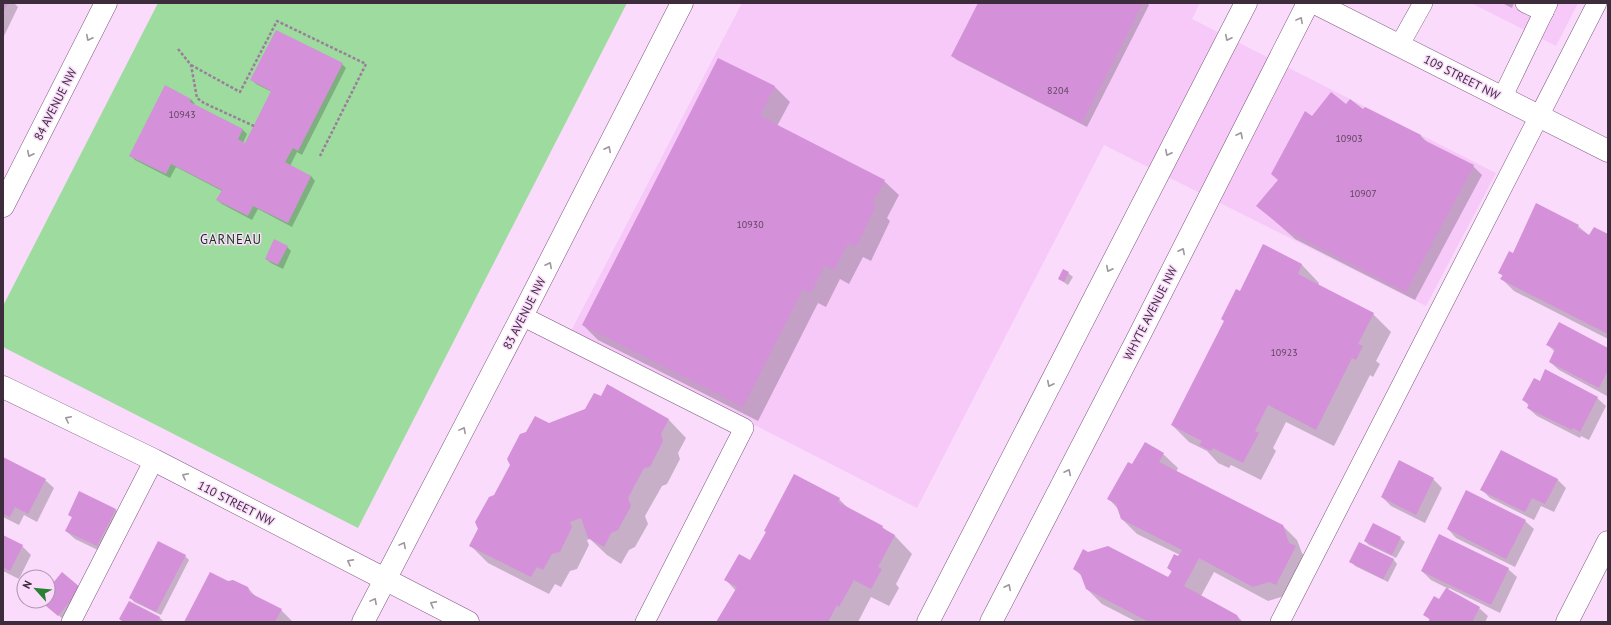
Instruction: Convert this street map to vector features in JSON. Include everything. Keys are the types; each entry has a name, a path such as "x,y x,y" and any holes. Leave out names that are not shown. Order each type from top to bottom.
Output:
{"main road":[{"name":"84 AVENUE NW","path":"3,206 106,3"},
{"name":"83 AVENUE NW","path":"363,622 682,3"},
{"path":"928,622 1246,3"},
{"name":"WHYTE AVENUE NW","path":"990,622 1139,336 1308,3"},
{"name":"109 STREET NW","path":"1315,3 1608,151"},
{"name":"110 STREET NW","path":"3,387 154,460 468,622"},
{"path":"1567,622 1608,542"}],"lane":[{"path":"1399,46 1423,3"},
{"path":"1502,98 1546,8 1525,3"},
{"path":"1280,622 1597,3"},
{"path":"522,316 744,428 645,622"},
{"path":"71,622 154,460"}],"path":[{"path":"178,49 191,65 240,92 277,21 366,64 320,156"},
{"path":"191,65 197,98 254,126"}],"shaded area":[{"path":"742,3 1200,3 1192,19 1496,173 1426,306 1104,145 917,508 571,331"},
{"path":"1471,3 1578,3 1556,46"}],"green space":[{"path":"158,3 627,3 358,528 3,347 3,306"}],"building":[{"path":"3,3 8,3 3,12"},
{"path":"978,3 1143,3 1082,123 951,56"},
{"path":"276,30 343,63 298,151 293,148 285,162 311,176 288,223 253,206 248,216 216,200 222,190 171,164 166,174 129,156 165,85 191,99 190,102 243,129 238,139 245,143 271,91 250,80"},
{"path":"718,58 775,86 760,116 885,180 872,204 876,206 856,247 848,243 834,270 825,265 811,293 803,289 743,407 582,325"},
{"path":"1331,92 1346,104 1350,99 1363,109 1365,107 1421,135 1420,138 1474,165 1406,292 1286,230 1256,206 1278,180 1271,174 1305,111 1312,116"},
{"path":"1536,203 1579,225 1577,228 1589,235 1594,227 1608,234 1608,334 1500,279 1503,275 1498,273 1509,251 1513,253"},
{"path":"274,239 288,246 278,265 265,259"},
{"path":"1263,244 1302,264 1298,274 1374,313 1358,344 1363,346 1356,360 1352,358 1316,430 1268,405 1255,431 1259,433 1243,463 1213,448 1211,451 1199,445 1202,441 1171,425 1224,321 1221,319 1236,289 1240,291"},
{"path":"1063,269 1069,272 1064,282 1058,279"},
{"path":"1559,322 1608,348 1608,370 1599,388 1549,362 1555,349 1546,345"},
{"path":"1545,369 1598,397 1580,432 1573,428 1572,430 1527,408 1529,404 1522,400 1534,378 1540,381"},
{"path":"607,384 669,419 661,434 663,441 650,467 644,468 628,498 631,506 618,530 611,533 604,547 588,538 581,518 570,522 572,527 560,552 552,554 543,570 537,567 531,577 469,546 478,529 475,522 489,497 494,495 510,465 507,459 520,434 526,432 535,416 549,423 585,409 594,393 601,396"},
{"path":"1145,442 1164,453 1159,462 1283,525 1289,543 1296,546 1276,585 1269,582 1253,587 1199,558 1184,586 1237,615 1240,622 1149,622 1086,589 1080,573 1073,569 1083,549 1088,552 1108,546 1168,577 1172,571 1167,568 1174,554 1178,556 1182,550 1121,519 1116,504 1107,499 1128,462 1132,464"},
{"path":"1501,450 1558,479 1545,504 1532,498 1525,512 1480,490"},
{"path":"3,457 46,479 28,514 15,507 10,517 3,514"},
{"path":"1399,460 1434,478 1416,515 1381,497"},
{"path":"794,474 840,498 838,502 883,526 882,528 895,535 878,567 882,569 871,589 854,580 839,607 837,605 828,622 716,622 737,587 724,580 739,554 750,560 766,532 764,531"},
{"path":"1466,490 1526,520 1506,559 1447,529"},
{"path":"79,491 116,509 97,546 65,531 72,517 68,515"},
{"path":"1373,523 1401,537 1392,555 1364,541"},
{"path":"1439,534 1509,568 1491,605 1421,571"},
{"path":"3,535 23,545 10,571 3,567"},
{"path":"158,541 186,555 156,612 129,598"},
{"path":"1359,542 1394,559 1383,579 1349,562"},
{"path":"62,572 81,588 58,616 50,609 56,609 56,579"},
{"path":"210,572 228,581 233,580 248,587 250,593 282,609 275,622 184,622"},
{"path":"1446,588 1480,607 1472,622 1428,622 1430,619 1423,615 1434,596 1439,599"},
{"path":"129,601 160,617 158,622 124,622 119,619"}],"district":[{"name":"GARNEAU","path":"231,239"}]}
